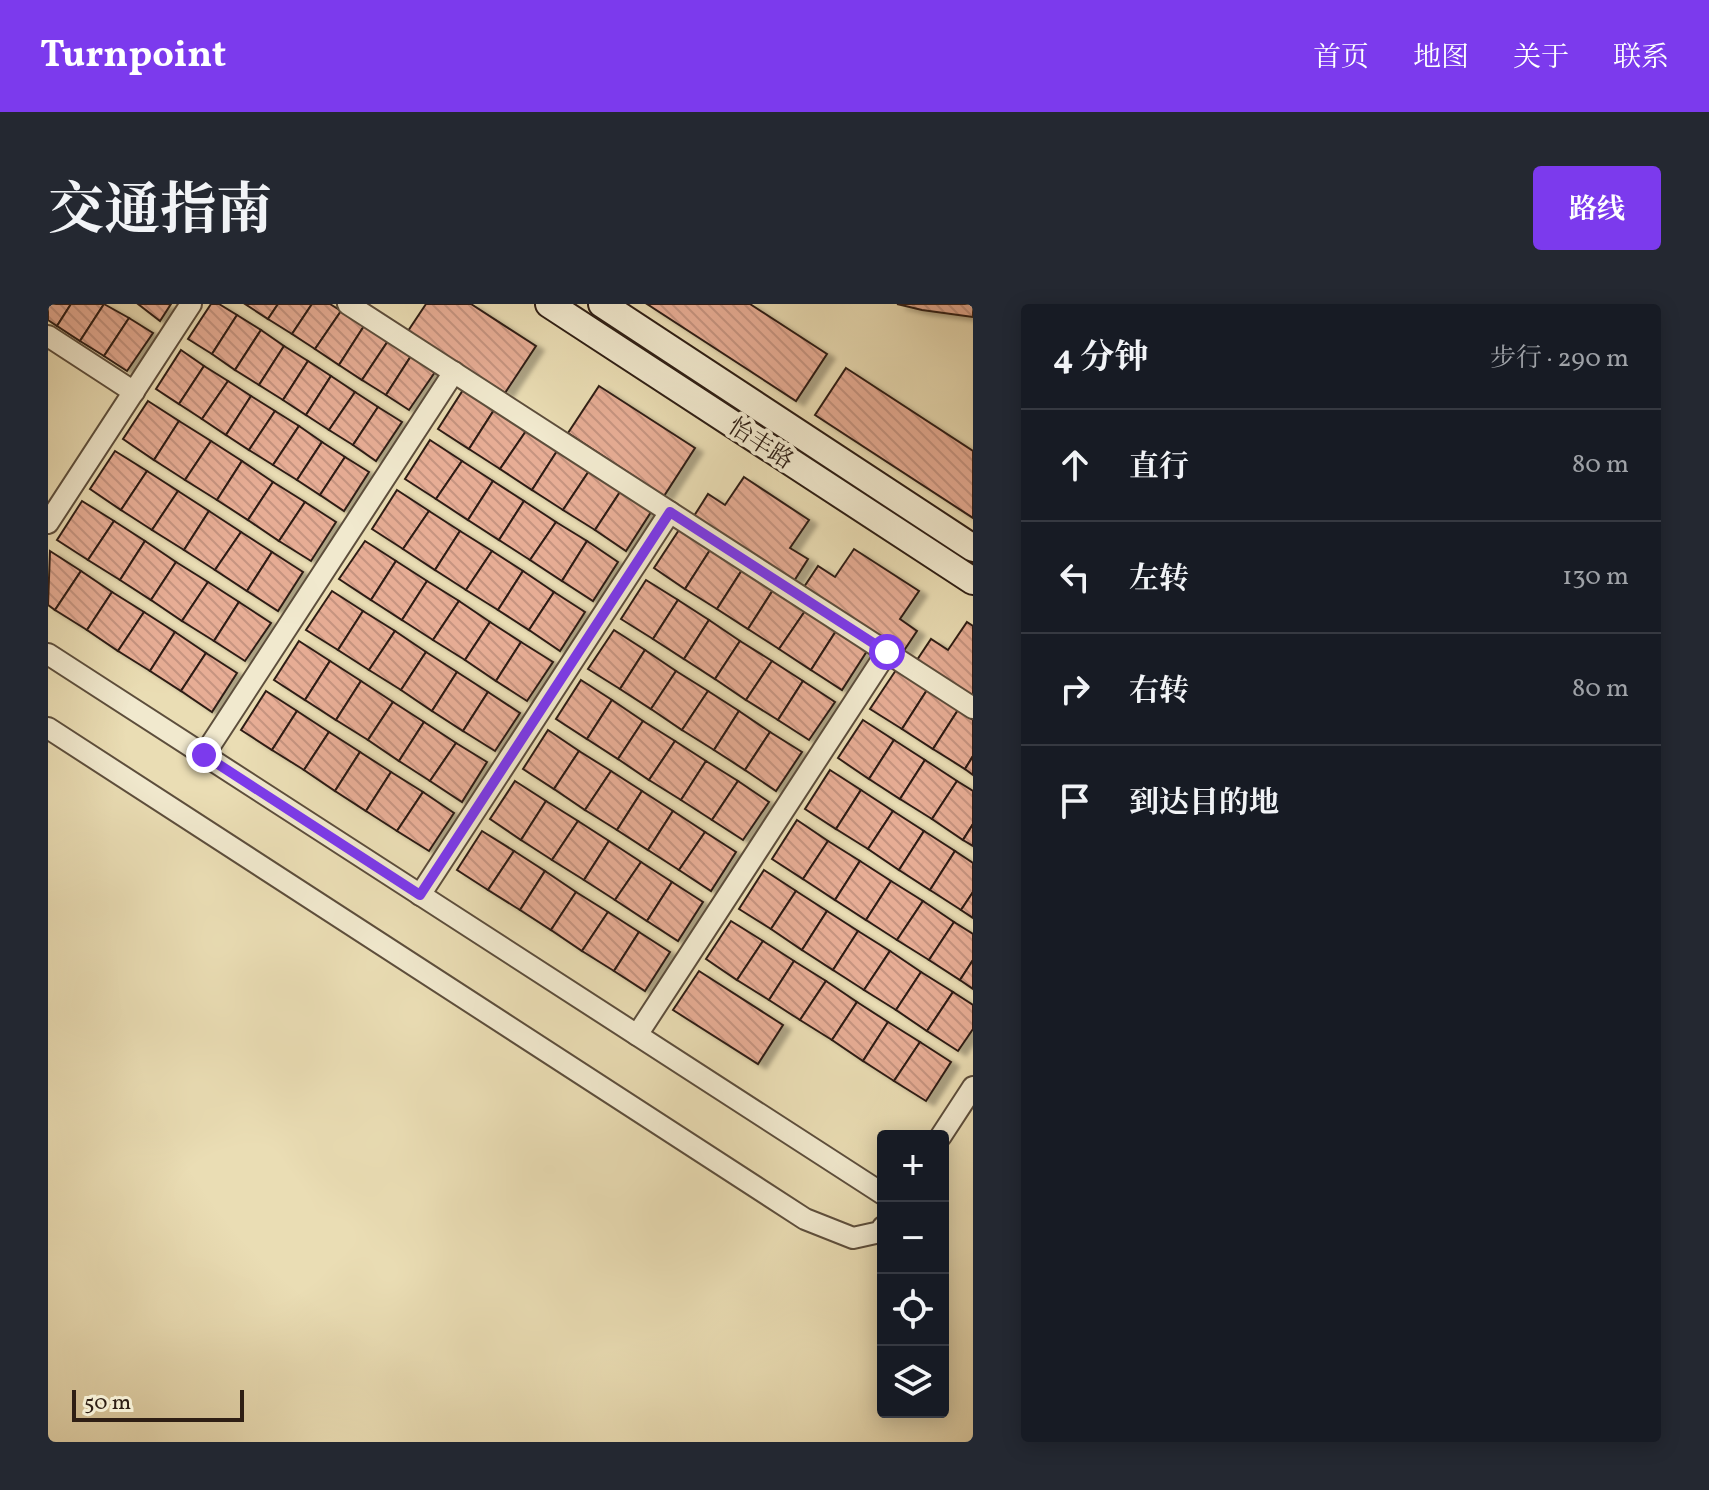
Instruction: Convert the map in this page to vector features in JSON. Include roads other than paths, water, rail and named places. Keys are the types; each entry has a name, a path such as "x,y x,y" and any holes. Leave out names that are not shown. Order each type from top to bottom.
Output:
{"street":[{"path":"51,514 191,304"},
{"path":"348,304 973,708"},
{"name":"怡丰路","path":"549,304 973,581"},
{"name":"怡丰路","path":"602,304 973,548"},
{"path":"48,336 134,392"},
{"path":"204,755 454,372"},
{"path":"420,895 670,512"},
{"path":"637,1035 887,652"},
{"path":"48,654 877,1190"},
{"path":"48,728 805,1219 853,1238 877,1233"},
{"path":"945,1130 973,1087"}]}
